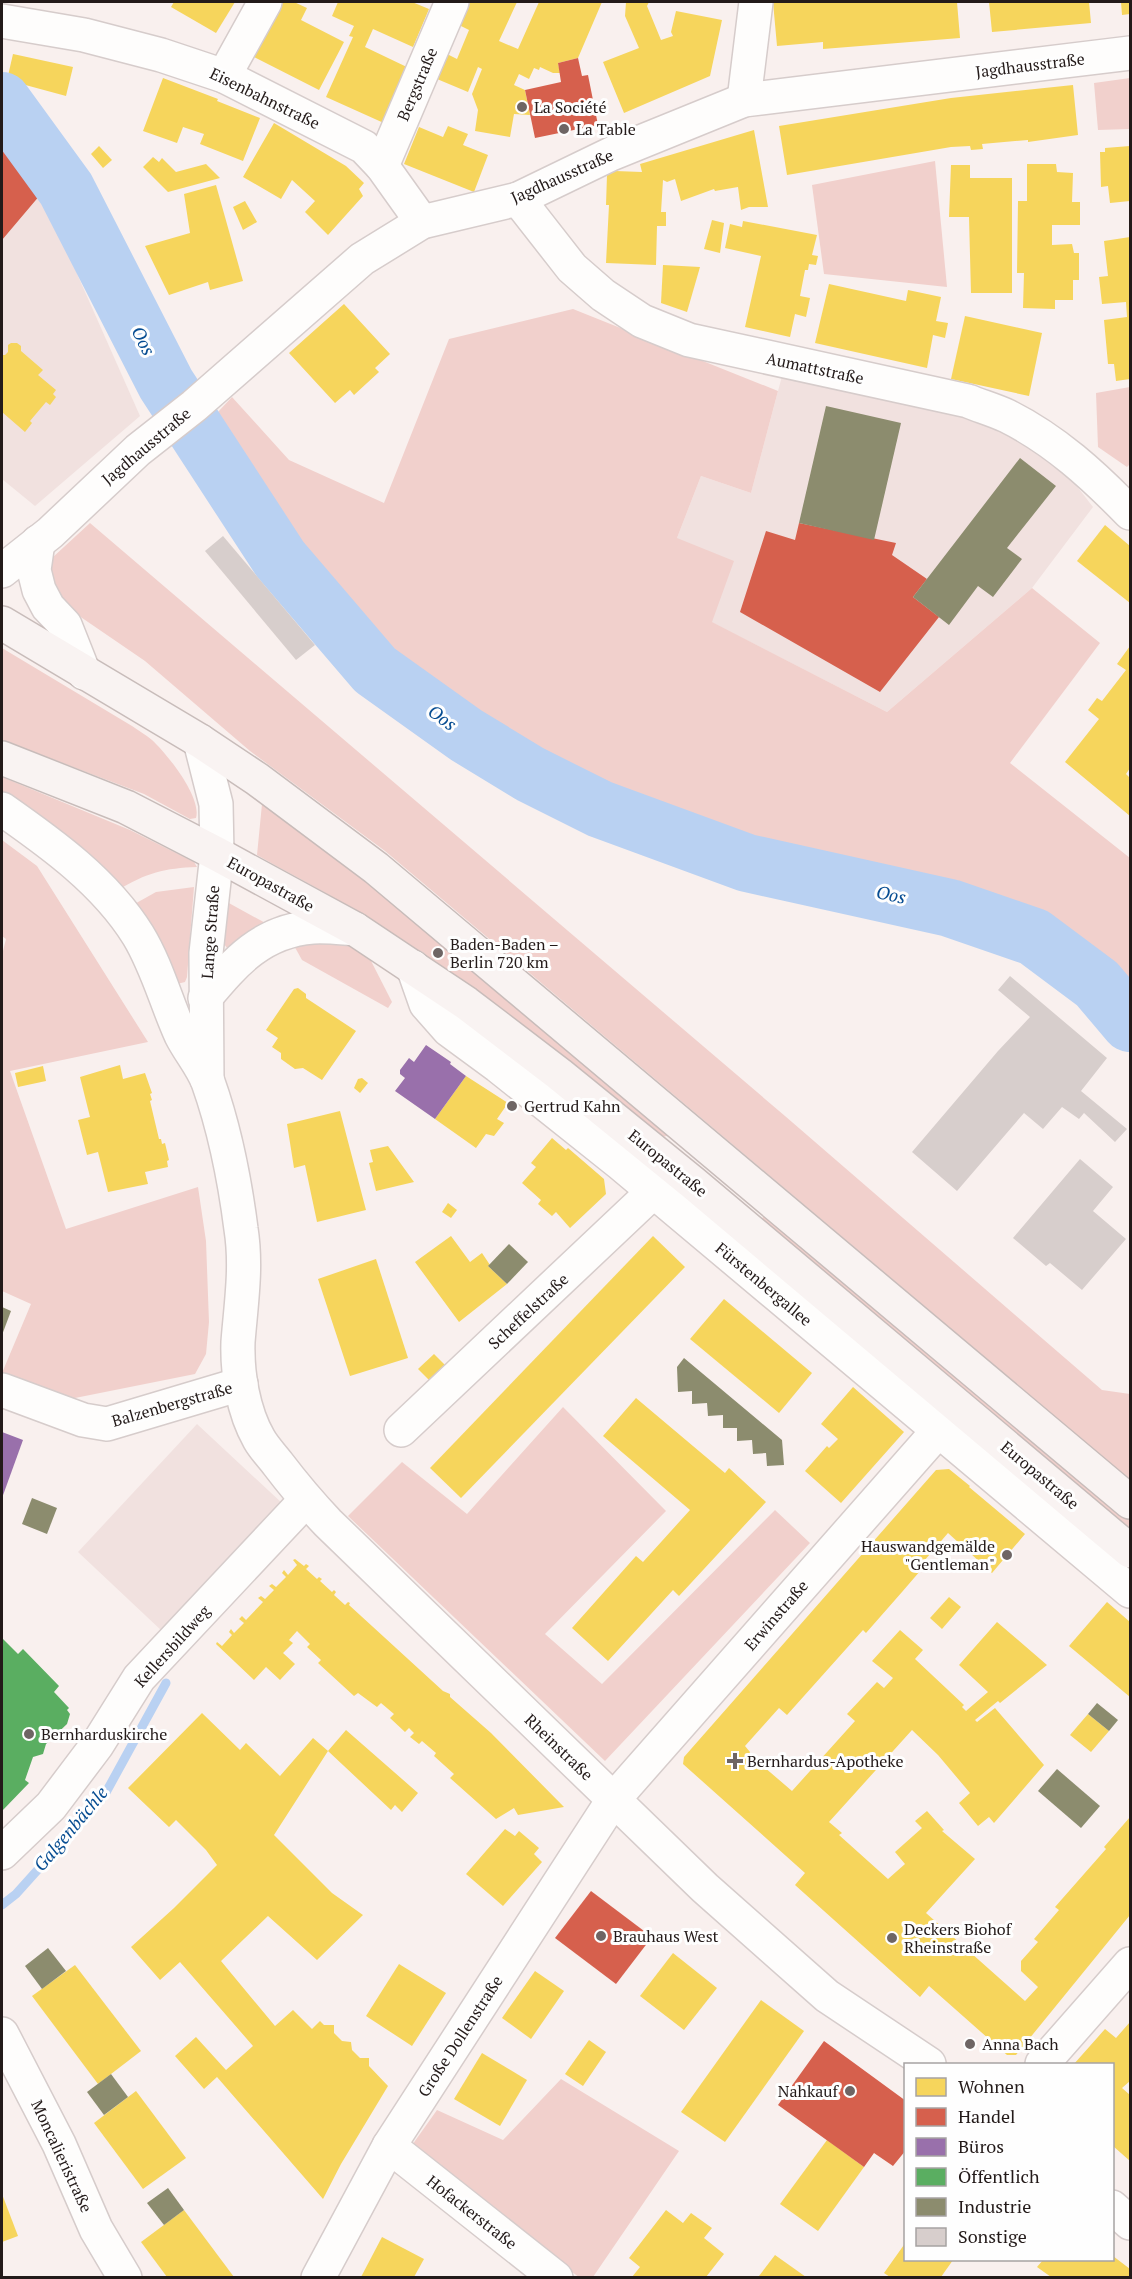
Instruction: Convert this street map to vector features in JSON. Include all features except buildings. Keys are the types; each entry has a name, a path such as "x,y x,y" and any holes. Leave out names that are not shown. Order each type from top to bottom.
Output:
{"main road":[{"path":"2,623 200,741 257,779 376,868 1131,1502"},
{"name":"Europastraße","path":"2,758 126,807 218,854 355,929 466,1003 667,1161 1131,1551"}],"street":[{"path":"224,76 265,2"},
{"name":"Bergstraße","path":"382,166 452,2"},
{"path":"744,100 756,2"},
{"name":"Eisenbahnstraße","path":"2,21 95,38 161,55 224,76 364,147 382,166 422,222"},
{"name":"Jagdhausstraße","path":"2,570 38,542 138,450 194,406 362,259 422,222 518,199 611,154 744,100 1131,53"},
{"name":"Aumattstraße","path":"518,199 572,268 603,296 642,321 689,340 968,401 1004,415 1034,431 1069,456 1131,513"},
{"path":"38,542 34,570 39,590 48,607 65,625 84,673"},
{"name":"Lange Straße","path":"200,741 216,804 218,854 209,918 205,998 207,1081"},
{"name":"Lange Straße","path":"2,809 36,833 83,872 105,894 137,934 182,1035 207,1081 230,1163 242,1230 244,1267 238,1345 241,1384"},
{"path":"205,998 237,961 261,942 280,934 314,927 355,929"},
{"name":"Fürstenbergallee","path":"413,967 426,1004 449,1030 498,1066 654,1191 1131,1591"},
{"name":"Scheffelstraße","path":"401,1430 654,1191"},
{"name":"Balzenbergstraße","path":"2,1390 83,1420 107,1424 241,1384"},
{"name":"Rheinstraße","path":"241,1384 248,1412 259,1439 306,1500 402,1597 705,1888 827,1996 928,2063"},
{"name":"Erwinstraße","path":"613,1800 938,1431"},
{"name":"Kellersbildweg","path":"2,1853 51,1806 98,1745 139,1678 306,1500"},
{"name":"Große Dollenstraße","path":"318,2277 389,2146 613,1800"},
{"path":"1043,2063 1131,1964"},
{"name":"Moncalieristraße","path":"2,2034 59,2144 96,2229 124,2277"},
{"name":"Hofackerstraße","path":"389,2146 556,2277"},
{"path":"1114,2208 1131,2223"}],"shaded area":[{"path":"1130,78 1130,129 1098,130 1094,83"},
{"path":"2,128 20,145 140,416 35,506 2,479"},
{"path":"935,161 947,287 824,274 812,185"},
{"path":"573,309 778,391 751,493 701,476 677,538 734,561 712,622 887,712 1032,588 1100,643 1010,763 1130,858 1130,1003 1029,917 886,866 733,834 540,762 411,676 315,578 203,428 232,397 289,460 384,503 449,339"},
{"path":"786,361 1034,431 1093,507 1032,588 887,712 711,622 677,538 701,476 751,493"},
{"path":"1130,387 1130,464 1127,467 1098,447 1096,393"},
{"path":"90,523 785,1116 1102,1390 1130,1394 1130,1480 385,851 250,751 145,661 69,609 51,583 52,558"},
{"path":"2,648 152,740 174,765 189,788 194,799 196,818 190,819 144,794 2,740"},
{"path":"2,777 130,830 194,862 197,867 156,872 118,890 2,794"},
{"path":"262,804 365,880 668,1133 667,1136 661,1137 516,1022 402,941 338,900 257,855"},
{"path":"2,840 37,866 148,1042 10,1071 66,1229 198,1187 206,1241 209,1322 206,1354 195,1374 70,1399 2,1373 31,1304 2,1291 2,955 6,939 2,936"},
{"path":"194,887 187,977 185,982 177,984 131,906 156,892"},
{"path":"227,902 269,925 228,949 223,943"},
{"path":"292,942 346,944 369,957 392,1002 388,1008 302,960"},
{"path":"768,1216 1130,1521 1130,1533 762,1219"},
{"path":"563,1407 666,1511 545,1634 602,1684 775,1510 810,1543 605,1761 348,1516 402,1462 467,1514"},
{"path":"197,1424 283,1504 163,1632 78,1552"},
{"path":"561,2079 679,2151 593,2277 580,2278 410,2148 437,2110 503,2140"}],"waterway":[{"name":"Oos","path":"2,101 66,189 166,384 280,559 375,670 466,735 530,774 600,809 747,863 950,908 1034,937 1097,984 1130,1023"},
{"name":"Galgenbächle","path":"2,1905 16,1894 104,1796 166,1683"}],"place":[{"name":"La Société","path":"522,107"},
{"name":"La Table","path":"564,129"},
{"name":"Baden-Baden – Berlin 720 km","path":"438,953"},
{"name":"Gertrud Kahn","path":"512,1106"},
{"name":"Hauswandgemälde \"Gentleman\"","path":"1007,1555"},
{"name":"Bernharduskirche","path":"29,1734"},
{"name":"Bernhardus-Apotheke","path":"735,1761"},
{"name":"Brauhaus West","path":"601,1936"},
{"name":"Deckers Biohof Rheinstraße","path":"892,1938"},
{"name":"Anna Bach","path":"970,2044"},
{"name":"Nahkauf","path":"850,2091"}]}
